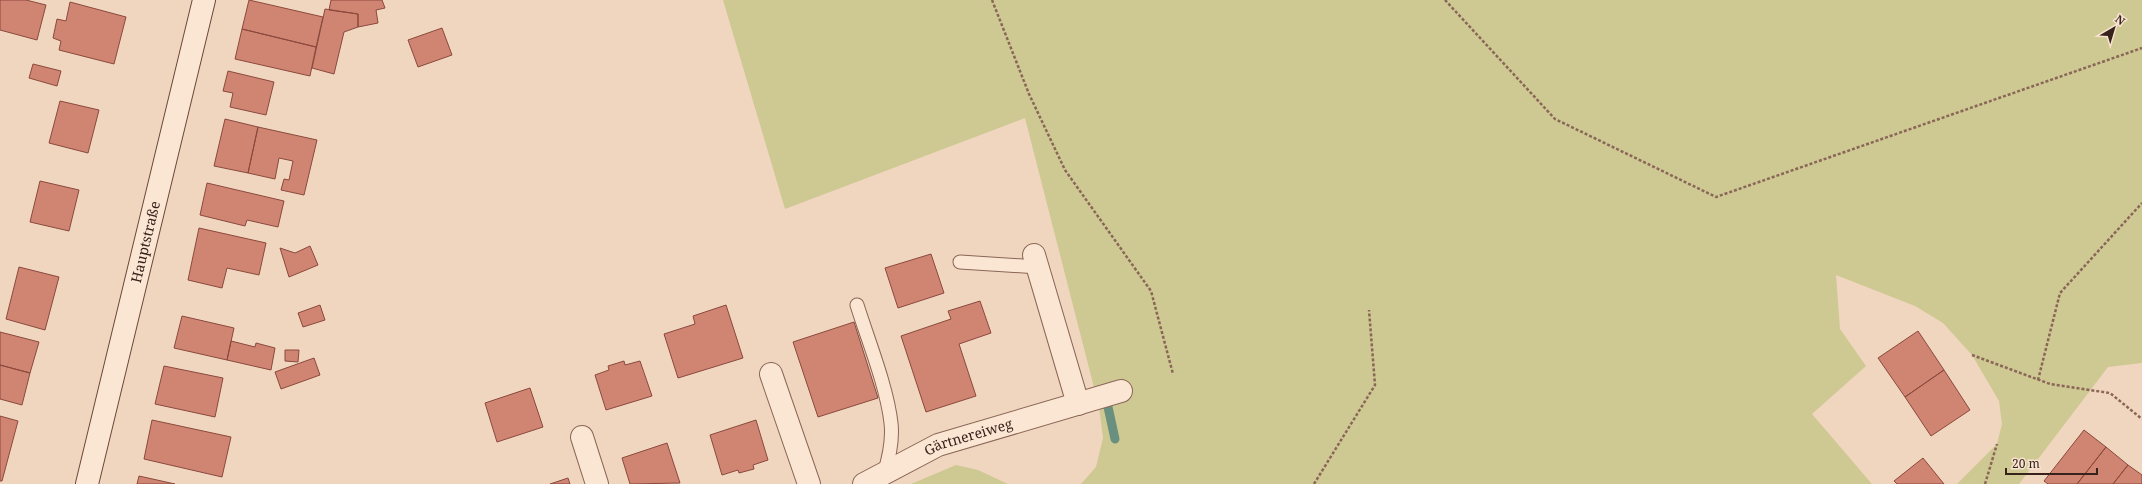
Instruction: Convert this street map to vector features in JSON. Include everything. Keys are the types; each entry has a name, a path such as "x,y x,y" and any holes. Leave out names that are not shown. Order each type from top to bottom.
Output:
{"street":[{"name":"Hauptstraße","path":"87,484 204,0"},
{"path":"1036,261 1078,404"},
{"path":"771,374 809,484"},
{"name":"Gärtnereiweg","path":"864,484 938,445 1121,391"},
{"path":"582,437 597,484"}],"lane":[{"path":"960,262 1036,261"},
{"path":"857,305 888,404 892,424 890,453 884,474"}],"path":[{"path":"992,0 1029,94 1065,170 1150,291 1173,374"},
{"path":"1445,0 1555,119 1716,197 2142,48"},
{"path":"2038,380 2060,293 2142,203"},
{"path":"1314,484 1375,385 1369,310"},
{"path":"1972,355 2050,384 2110,393 2142,419"},
{"path":"1985,484 1997,444"}],"shaded area":[{"path":"723,0 2142,0 2142,363 2108,367 2019,484 1957,484 1997,444 2002,424 1999,401 1972,355 1943,323 1915,306 1836,275 1840,329 1866,366 1812,414 1872,484 1081,484 1096,467 1103,438 1099,407 1025,118 785,209"},
{"path":"956,465 978,470 1008,484 911,484"}],"building":[{"path":"0,0 26,0 46,5 37,40 0,30"},
{"path":"249,0 323,17 316,47 242,29"},
{"path":"331,0 382,0 385,8 376,10 378,23 358,27 358,14 329,10"},
{"path":"70,2 126,17 114,64 59,50 61,41 53,38 57,19 66,21"},
{"path":"325,9 358,14 358,27 344,32 334,74 312,68"},
{"path":"442,28 452,55 418,67 408,40"},
{"path":"242,29 316,47 310,76 235,59"},
{"path":"33,64 61,71 57,86 29,78"},
{"path":"228,71 274,82 266,115 230,107 233,93 223,91"},
{"path":"60,101 99,110 88,153 49,143"},
{"path":"225,119 258,127 248,173 214,166"},
{"path":"258,127 317,140 304,195 281,190 284,179 289,180 293,161 279,158 275,179 248,173"},
{"path":"40,181 79,190 69,231 30,222"},
{"path":"207,183 284,201 278,227 247,220 245,226 200,215"},
{"path":"199,228 266,243 259,275 227,268 222,288 188,280"},
{"path":"310,246 318,265 289,277 280,248 295,253"},
{"path":"931,254 944,293 898,308 885,268"},
{"path":"19,267 59,277 45,330 6,319"},
{"path":"980,301 991,333 959,344 976,396 926,412 901,336 951,319 948,311"},
{"path":"320,305 325,320 303,327 298,313"},
{"path":"726,305 743,358 678,378 664,334 695,324 693,316"},
{"path":"182,316 234,328 227,360 174,348"},
{"path":"854,322 878,398 818,417 793,342"},
{"path":"1918,331 1944,370 1905,397 1878,358"},
{"path":"0,332 39,342 30,373 0,365"},
{"path":"231,341 255,347 256,343 275,348 271,370 227,360"},
{"path":"285,350 299,350 298,362 285,361"},
{"path":"314,358 320,375 281,389 275,372"},
{"path":"624,361 625,365 640,361 652,396 606,410 595,375 609,370 608,366"},
{"path":"0,365 30,373 22,405 0,399"},
{"path":"164,366 223,378 215,417 155,404"},
{"path":"1944,370 1970,410 1931,436 1905,397"},
{"path":"530,388 543,427 497,442 485,403"},
{"path":"0,416 18,421 2,481 0,481"},
{"path":"152,420 231,437 222,477 144,459"},
{"path":"756,420 768,460 753,465 754,469 739,473 738,470 722,475 710,435"},
{"path":"2084,430 2106,447 2077,484 2048,484 2044,481"},
{"path":"667,443 680,483 630,484 622,458"},
{"path":"2106,447 2128,465 2113,484 2077,484"},
{"path":"1923,458 1944,484 1897,484 1894,481"},
{"path":"2128,465 2142,475 2142,484 2113,484"},
{"path":"139,476 175,484 137,484"},
{"path":"568,478 570,484 550,484"}],"waterway":[{"path":"1100,398 1108,407 1115,439"}]}
